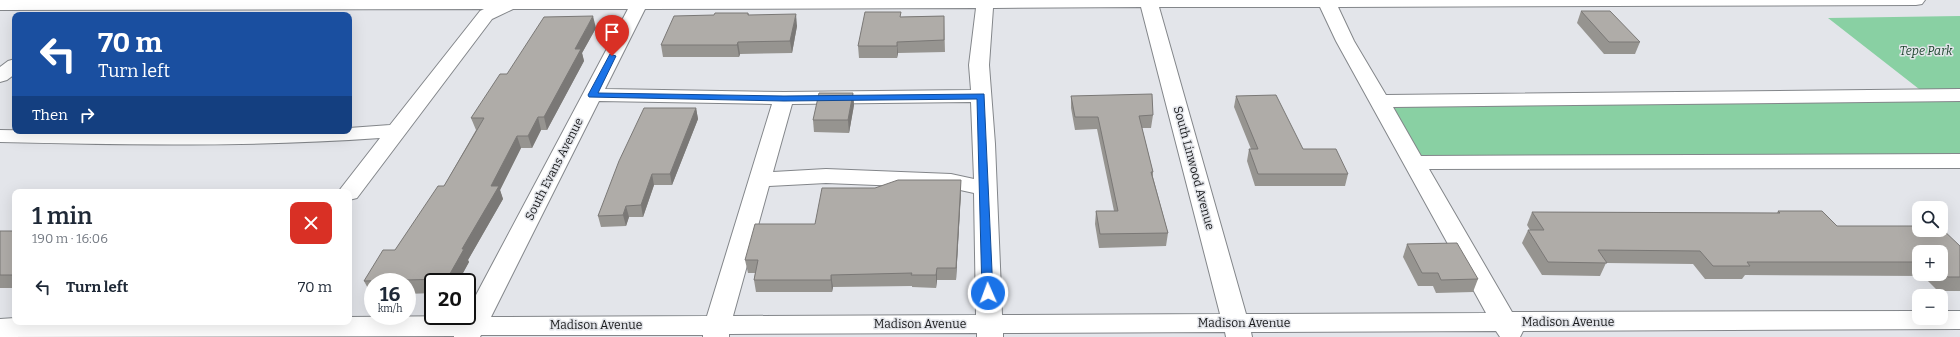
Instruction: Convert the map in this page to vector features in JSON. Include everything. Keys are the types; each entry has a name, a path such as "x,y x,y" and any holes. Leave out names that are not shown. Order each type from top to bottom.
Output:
{"street":[{"path":"0,5 90,10 640,2 985,3 1149,1 1321,2 1916,0"},
{"name":"South Linwood Avenue","path":"1149,1 1238,330"},
{"name":"South Evans Avenue","path":"470,332 640,2"},
{"path":"1321,2 1380,101 1509,330"},
{"path":"985,3 979,65 989,331"},
{"path":"352,189 486,15 510,4"},
{"path":"0,76 12,67"},
{"path":"592,95 784,98 981,96"},
{"path":"1380,101 1960,95"},
{"path":"717,331 784,98"},
{"path":"0,136 116,138 301,136 355,135 397,131"},
{"path":"1413,162 1960,161"},
{"path":"760,180 826,176 935,181 968,184 984,190"},
{"name":"Madison Avenue","path":"0,328 251,325 470,332 1509,330 1960,320"}],"green space":[{"name":"Tepe Park","path":"1960,16 1960,161 1424,164 1387,98 1928,96 1828,18"}],"building":[{"path":"1581,11 1610,11 1640,42 1609,42"},
{"path":"865,12 901,12 900,17 944,16 944,40 897,42 897,46 858,46"},
{"path":"715,13 748,13 748,15 796,14 790,41 738,42 737,45 661,45 674,16 714,15"},
{"path":"593,16 575,49 581,49 544,117 538,117 528,136 517,136 491,186 499,186 462,249 464,249 450,273 424,273 424,280 416,280 416,273 369,273 383,250 395,250 438,186 444,186 484,118 471,118 500,74 507,74 544,17"},
{"path":"819,93 853,93 848,120 813,120"},
{"path":"1152,94 1153,115 1139,116 1153,172 1151,172 1168,233 1100,234 1096,211 1118,211 1098,117 1075,117 1071,96"},
{"path":"1276,95 1303,149 1336,149 1348,174 1258,174 1249,149 1258,149 1236,96"},
{"path":"644,108 696,108 670,174 652,174 641,205 626,206 623,215 598,216 619,161"},
{"path":"898,180 961,180 956,268 937,268 936,275 911,275 912,273 831,275 831,280 754,280 758,260 745,260 755,224 815,224 822,188 875,188"},
{"path":"1778,211 1822,211 1837,226 1912,226 1912,237 1948,237 1948,235 1960,246 1960,277 1948,277 1948,245 1912,245 1912,262 1747,262 1750,266 1713,266 1700,251 1598,250 1607,263 1548,262 1528,230 1544,230 1532,212 1780,213"},
{"path":"0,231 12,231 12,275 0,275"},
{"path":"1457,243 1478,279 1441,280 1438,273 1422,273 1407,244"}],"route":[{"path":"612,56 592,95 784,98 981,96 984,144 988,293"}]}
